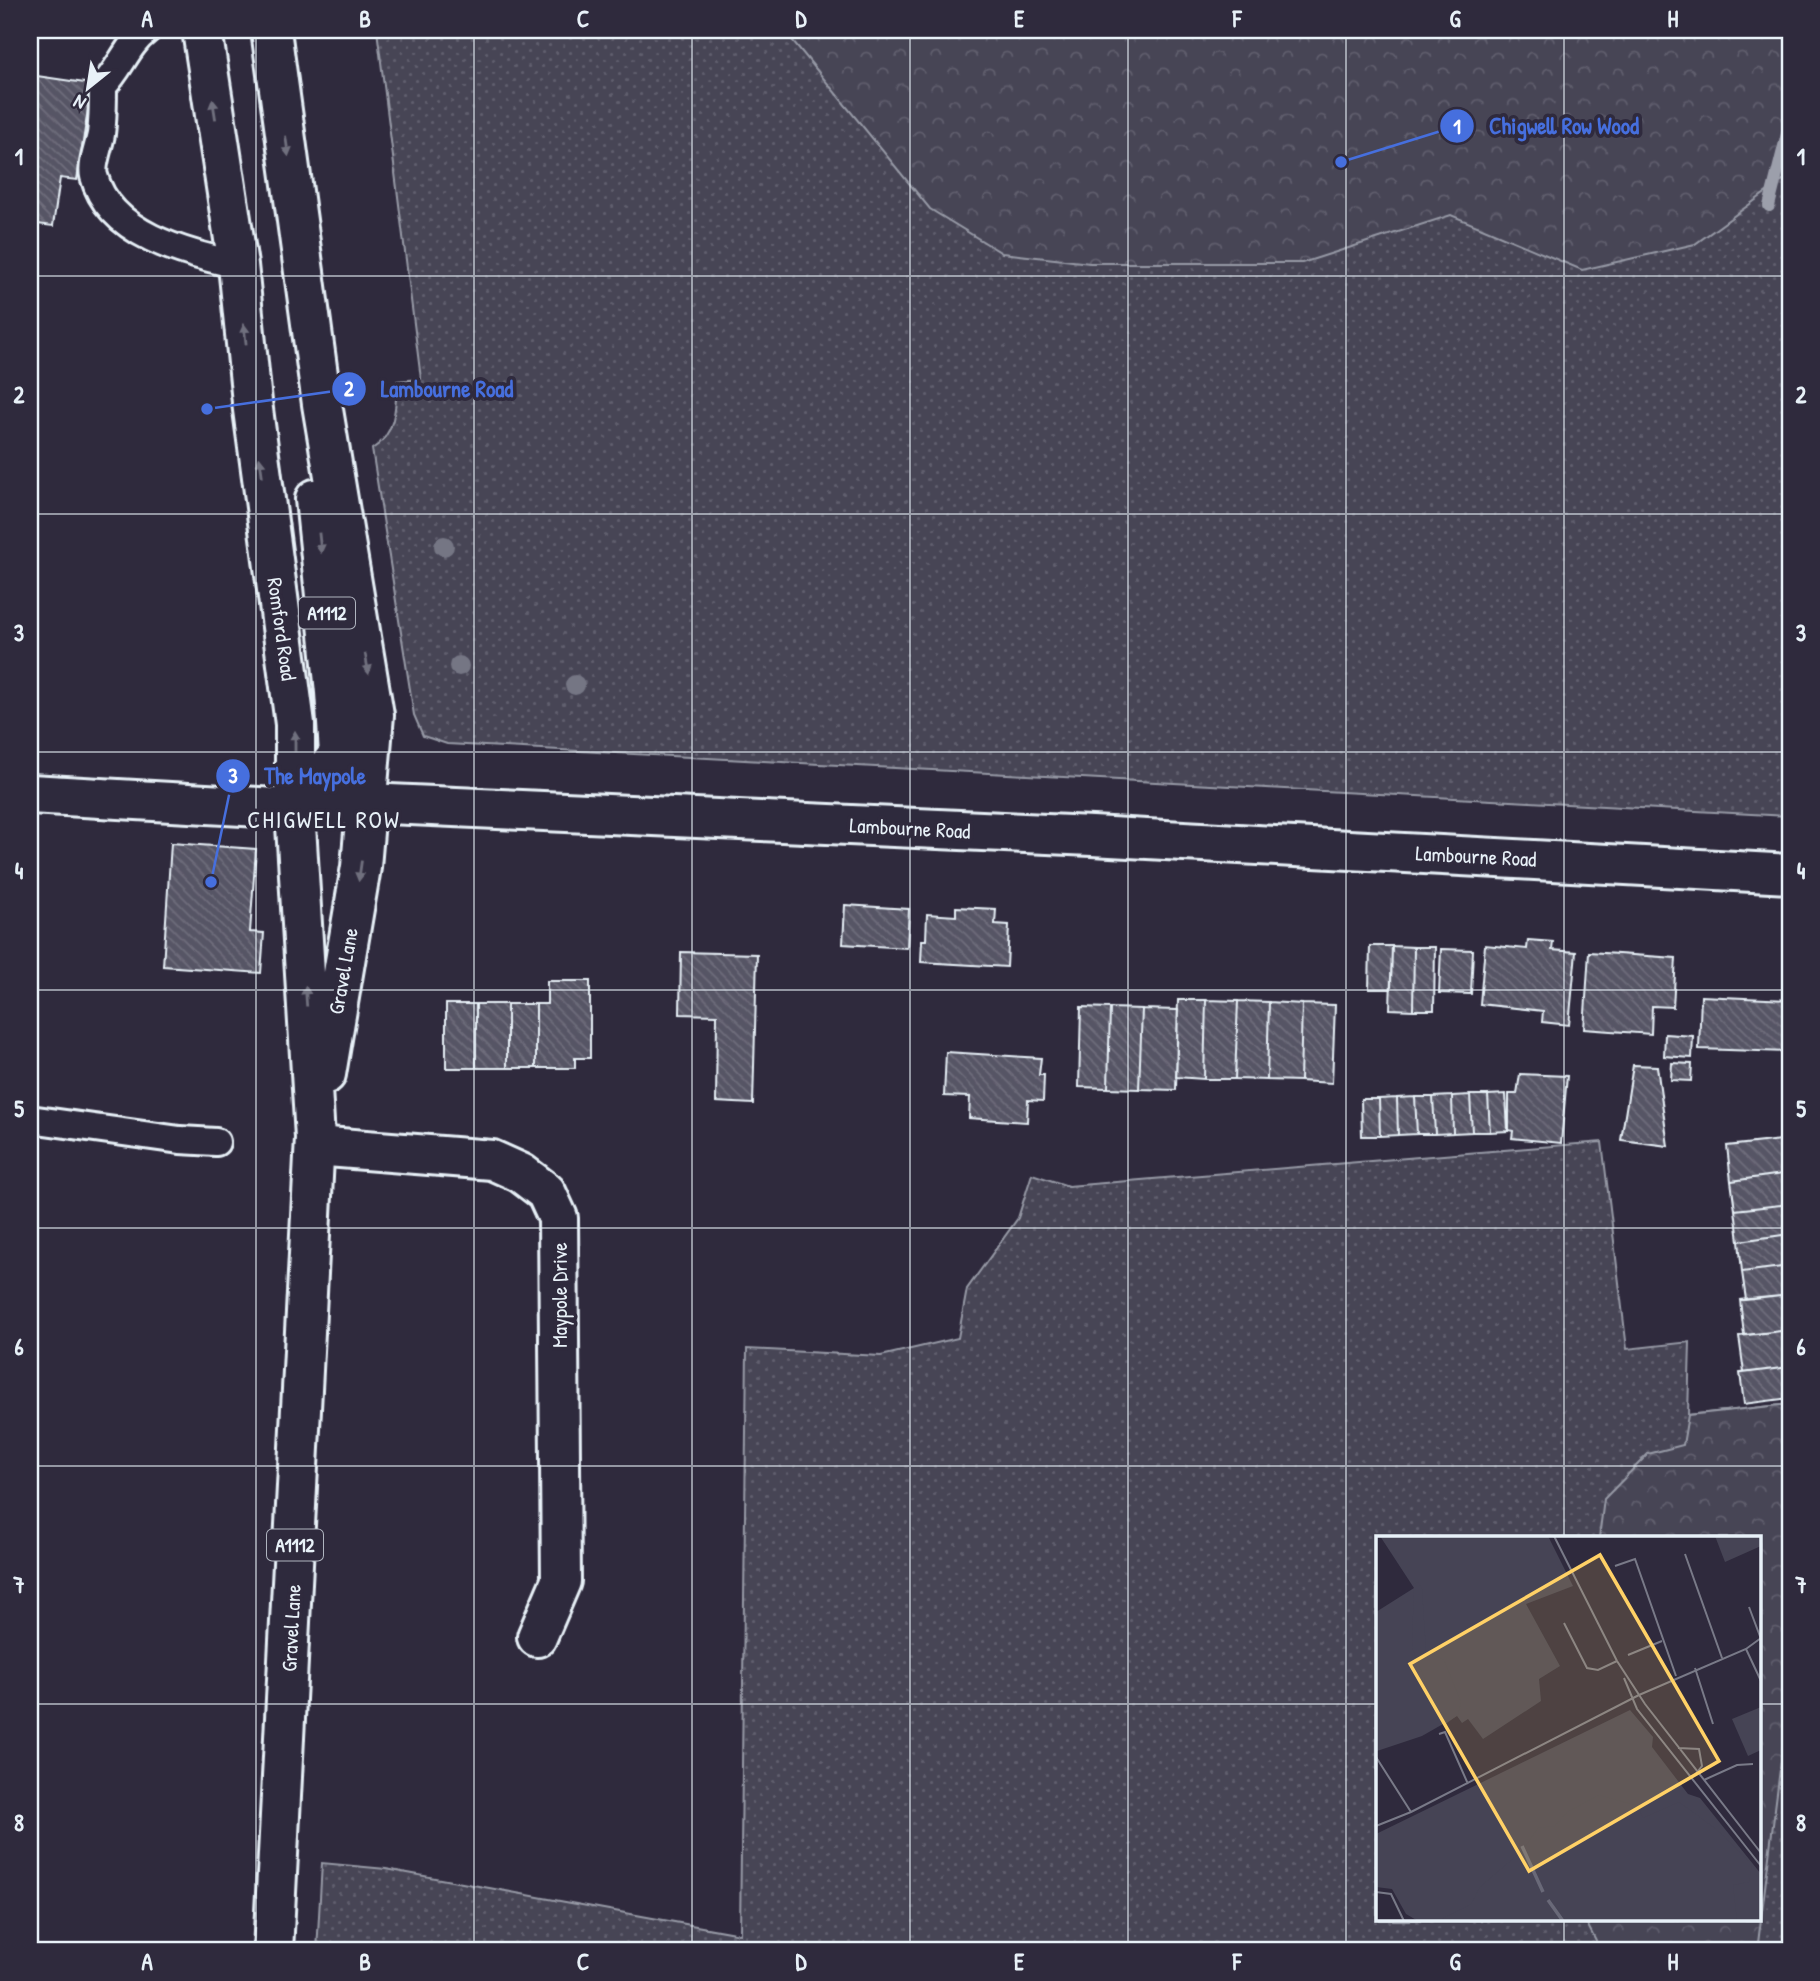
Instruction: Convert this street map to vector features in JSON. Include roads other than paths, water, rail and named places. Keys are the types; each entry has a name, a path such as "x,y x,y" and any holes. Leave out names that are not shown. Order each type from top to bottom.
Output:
{"main road":[{"name":"Romford Road","path":"202,30 238,265 252,402 295,724 295,809"},
{"name":"A1112","path":"271,30 322,404 374,715 367,803"},
{"name":"A1112","path":"295,809 339,754 310,450 322,404"},
{"name":"Lambourne Road","path":"30,794 295,809 367,803 1078,836 1790,874"},
{"name":"Gravel Lane","path":"315,1142 361,867 367,803"},
{"name":"Gravel Lane","path":"273,1951 315,1142 295,809"},
{"name":"Maypole Drive","path":"315,1142 492,1160 521,1173 546,1192 558,1218 561,1581 537,1637"}],"lane":[{"path":"147,30 136,38 124,54 114,75 103,86 103,111 93,174 108,205 122,220 166,244 238,265"},
{"path":"30,1119 180,1140 216,1142"}],"waterway":[{"path":"1769,206 1790,122"}],"place":[{"name":"Chigwell Row Wood","path":"1341,162"},
{"name":"Lambourne Road","path":"207,409"},
{"name":"The Maypole","path":"211,882"}],"district":[{"name":"CHIGWELL ROW","path":"324,819"}]}
